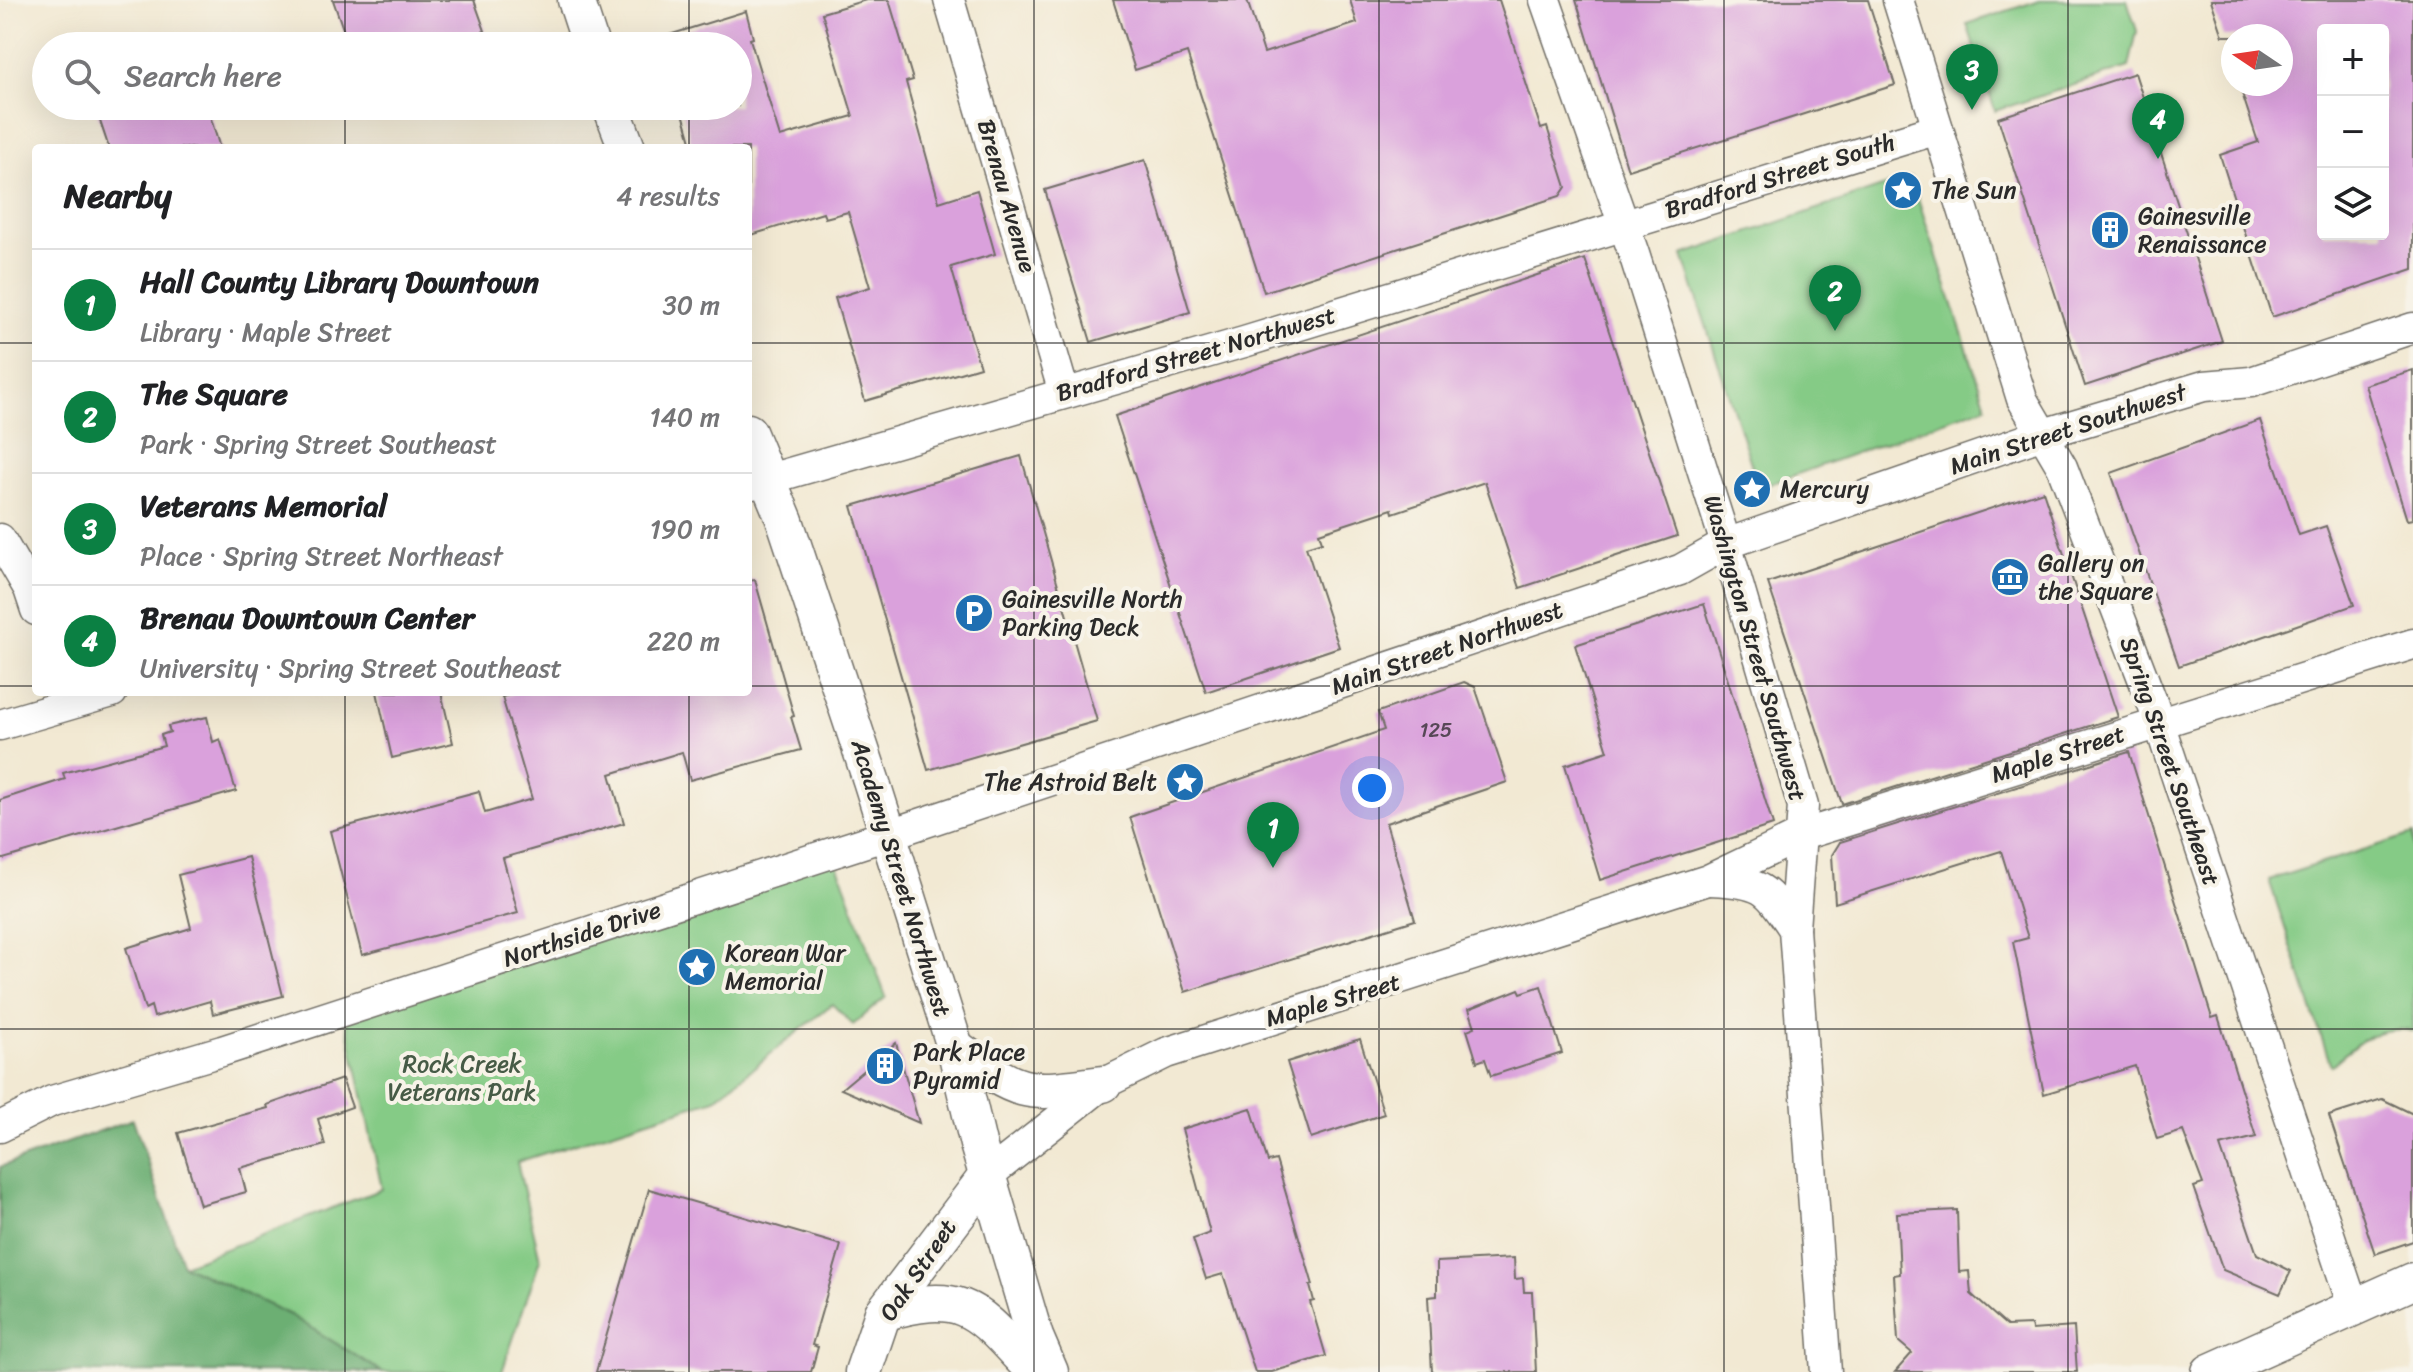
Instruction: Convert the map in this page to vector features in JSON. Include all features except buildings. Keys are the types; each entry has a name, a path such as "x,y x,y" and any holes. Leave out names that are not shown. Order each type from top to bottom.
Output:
{"street":[{"path":"576,0 586,32"},
{"name":"Brenau Avenue","path":"949,0 1064,393"},
{"name":"Washington Street Southwest","path":"1545,0 1622,223 1726,544 1803,806 1794,929 1826,1372"},
{"name":"Spring Street Southeast","path":"1898,0 2022,399 2062,467 2158,722 2354,1309"},
{"path":"616,120 625,144"},
{"name":"Bradford Street South","path":"1622,223 1938,129"},
{"name":"Bradford Street Northwest","path":"758,482 1244,342 1622,223"},
{"name":"Main Street Southwest","path":"1726,544 2043,434 2204,386 2251,382 2413,328"},
{"name":"Academy Street Northwest","path":"752,452 758,482 785,521 887,835 955,1047 987,1176 1035,1337 1050,1372"},
{"path":"0,539 32,598"},
{"name":"Main Street Northwest","path":"1165,744 1680,570 1726,544"},
{"name":"Maple Street","path":"987,1176 1103,1084 1166,1053 1226,1031 1407,978 1708,880 1802,835 2413,644"},
{"path":"0,725 67,698"},
{"name":"Northside Drive","path":"0,1127 52,1101 222,1051 1165,744"},
{"name":"Maple Street","path":"1708,880 1758,885 1773,898 1794,929"},
{"path":"955,1047 987,1074 1013,1087 1031,1091 1103,1084"},
{"name":"Oak Street","path":"863,1372 883,1313 987,1176"},
{"path":"2210,1372 2413,1281"},
{"path":"883,1313 920,1302 959,1304 984,1317 1035,1372"}],"green space":[{"path":"2040,0 2127,0 2137,31 2129,67 1995,111 1967,24"},
{"path":"1911,177 1986,406 1759,488 1683,255"},
{"path":"2413,834 2413,1031 2388,1030 2368,1037 2331,1066 2269,880"},
{"name":"Rock Creek Veterans Park","path":"833,853 886,997 853,1025 832,1004 715,1099 517,1162 540,1259 502,1372 382,1372 290,1315 183,1265 382,1189 344,1011"},
{"path":"133,1119 183,1265 290,1315 382,1372 0,1372 0,1167"}],"place":[{"name":"Veterans Memorial","path":"1972,110"},
{"name":"Brenau Downtown Center","path":"2158,159"},
{"name":"The Sun","path":"1903,190"},
{"name":"Gainesville Renaissance","path":"2110,230"},
{"name":"The Square","path":"1835,331"},
{"name":"Mercury","path":"1752,489"},
{"name":"Gallery on the Square","path":"2010,577"},
{"name":"Gainesville North Parking Deck","path":"974,613"},
{"name":"The Astroid Belt","path":"1185,782"},
{"name":"Hall County Library Downtown","path":"1273,868"},
{"name":"Korean War Memorial","path":"697,967"},
{"name":"Park Place Pyramid","path":"885,1066"}]}
